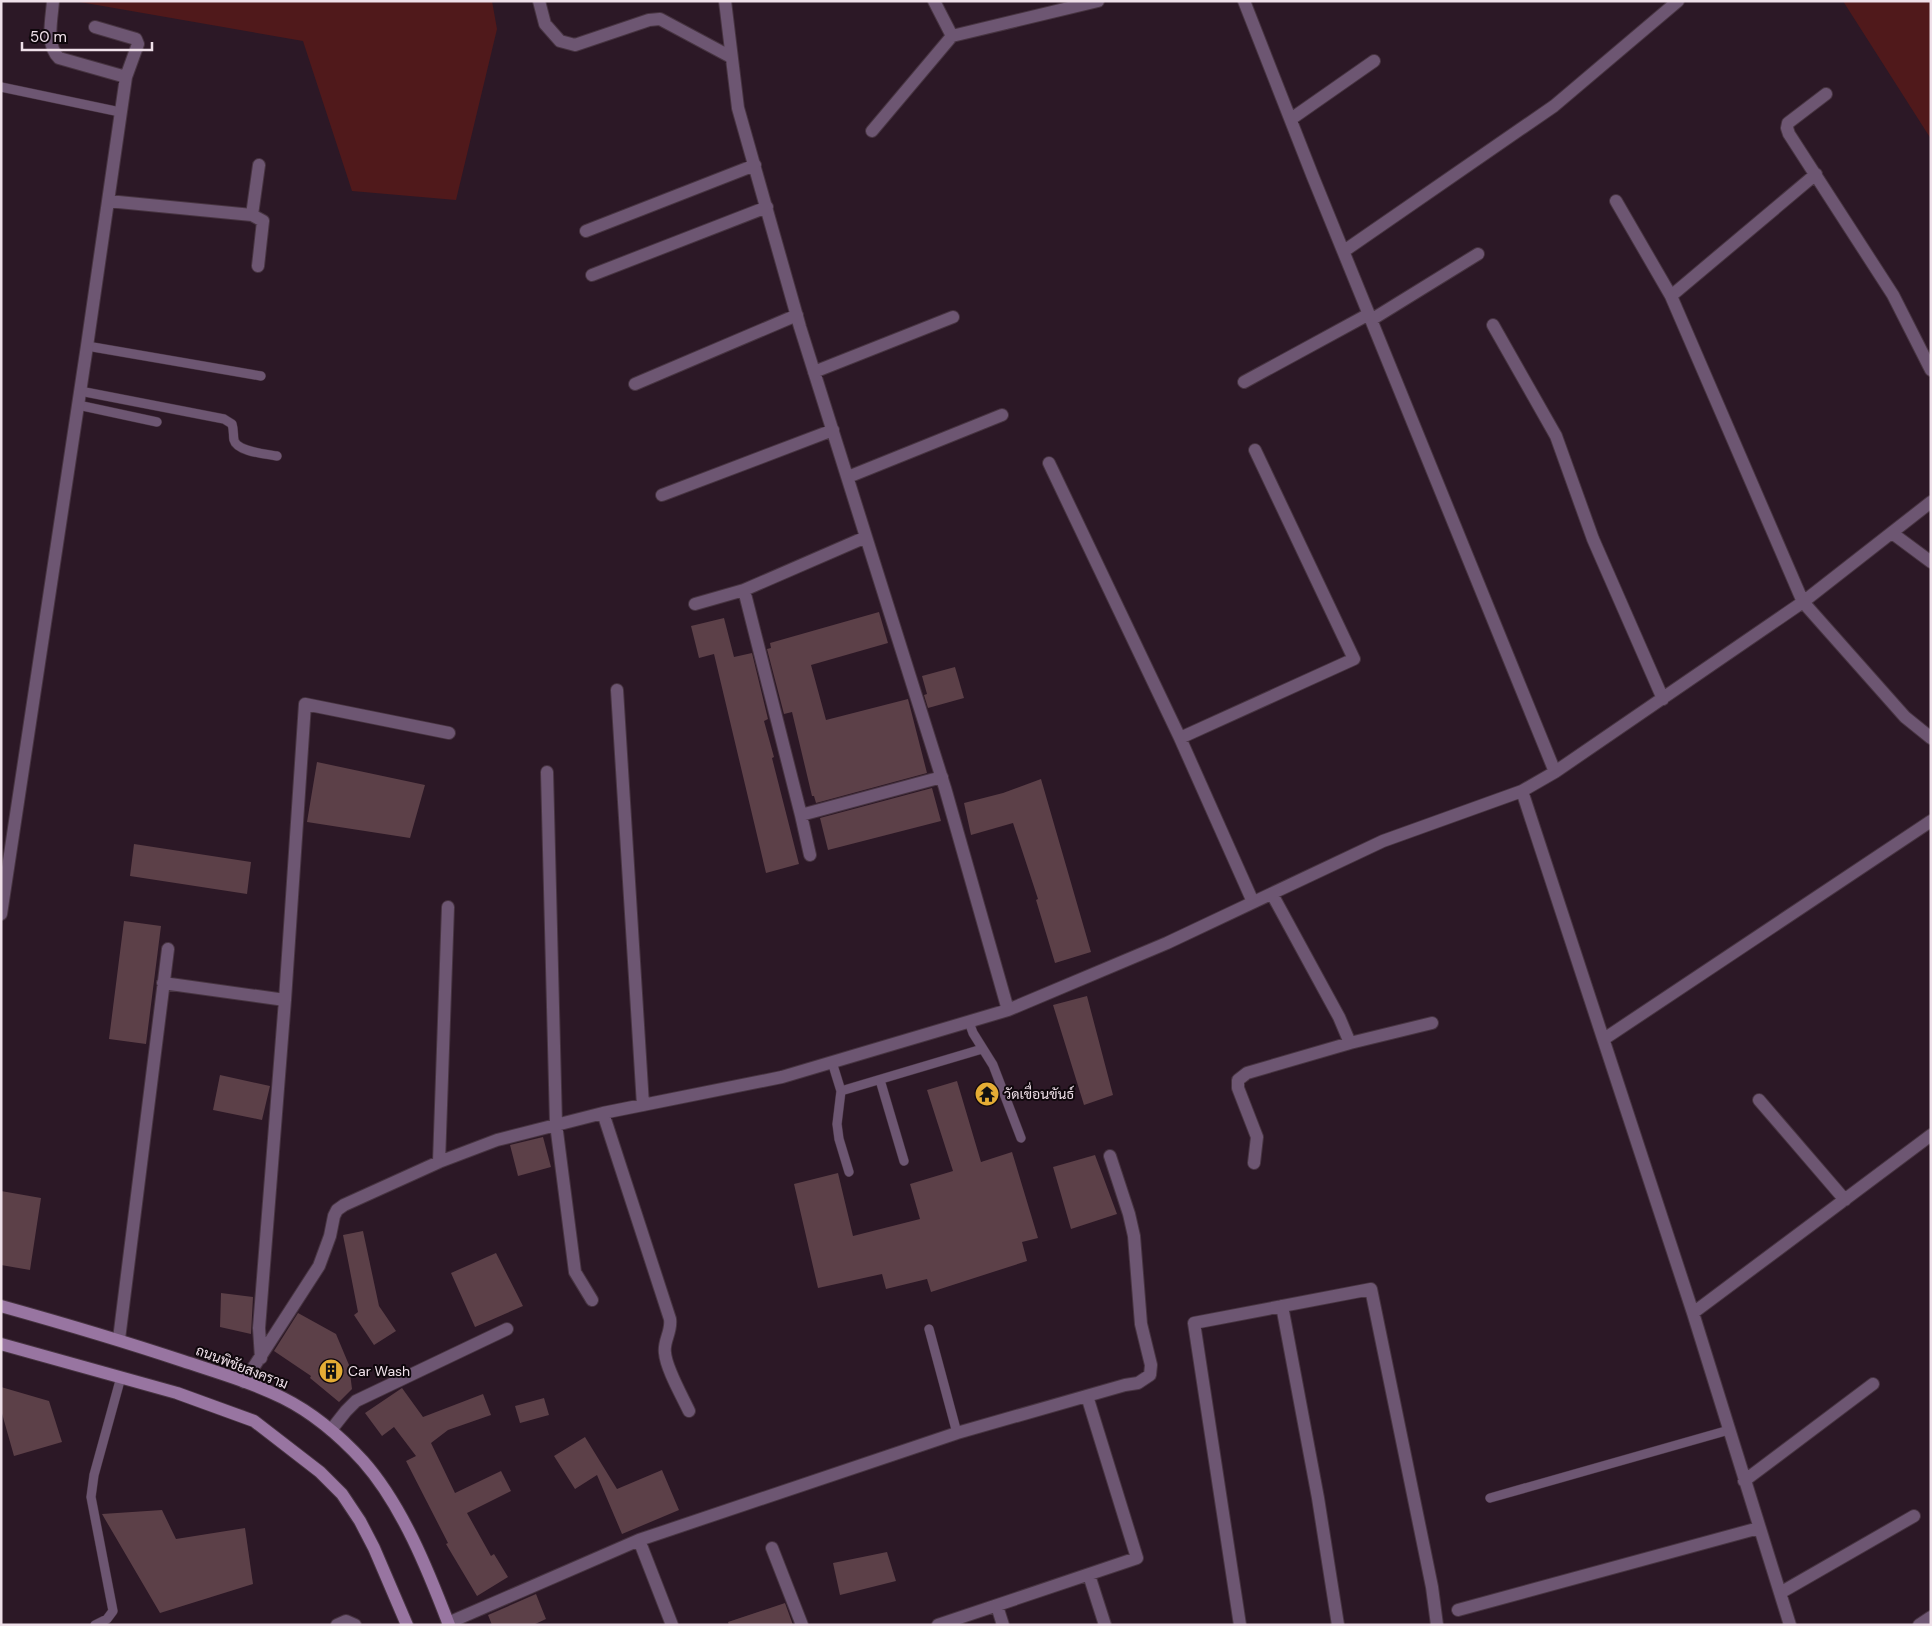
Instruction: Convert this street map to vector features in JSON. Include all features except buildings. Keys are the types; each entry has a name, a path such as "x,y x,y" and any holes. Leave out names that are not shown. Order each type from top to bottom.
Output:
{"main road":[{"name":"ถนนพิชัยสงคราม","path":"1,1306 119,1339 244,1382 282,1397 307,1412 331,1430 364,1462 392,1501 428,1568 448,1624"},
{"path":"1,1344 177,1393 254,1421 320,1472 342,1494 360,1521 374,1548 406,1625"}],"street":[{"path":"53,1 51,32 54,54 59,58 126,77"},
{"path":"539,1 545,24 560,41 576,45 649,20 660,20 731,57"},
{"path":"725,1 738,108 814,372 942,777 1008,1010"},
{"path":"934,1 952,36"},
{"path":"872,131 952,36 1098,1"},
{"path":"1244,1 1555,772"},
{"path":"1344,251 1554,106 1678,1"},
{"path":"1,914 87,346 120,112 126,77 138,44 136,38 95,27"},
{"path":"1291,119 1374,62"},
{"path":"1826,94 1788,123 1789,134 1894,295 1931,370"},
{"path":"252,215 259,165"},
{"path":"586,231 755,165"},
{"path":"1671,296 1816,174"},
{"path":"1616,201 1671,296 1803,602 1904,717 1931,738"},
{"path":"108,202 252,215 263,221 258,266"},
{"path":"592,275 766,207"},
{"path":"1244,382 1370,317 1478,254"},
{"path":"635,384 797,316"},
{"path":"814,372 953,317"},
{"path":"1493,325 1556,436 1593,540 1662,699"},
{"path":"848,477 1002,415"},
{"path":"662,495 833,430"},
{"path":"1180,738 1354,659 1255,450"},
{"path":"1049,463 1180,738 1253,902"},
{"path":"244,1382 319,1266 337,1210 344,1205 439,1162 497,1140 603,1113 782,1078 1008,1010 1167,943 1382,841 1522,791 1555,772 1803,602 1931,502"},
{"path":"1892,533 1931,562"},
{"path":"695,604 744,590 866,537"},
{"path":"744,590 810,854"},
{"path":"617,690 643,1105"},
{"path":"261,1358 259,1328 285,1000 305,704 449,733"},
{"path":"547,772 556,1124 575,1272 592,1300"},
{"path":"801,815 942,777"},
{"path":"1522,791 1693,1313 1790,1625"},
{"path":"1604,1039 1931,822"},
{"path":"1272,894 1339,1017 1350,1042"},
{"path":"439,1162 448,907"},
{"path":"119,1339 168,949"},
{"path":"164,984 285,1000"},
{"path":"1254,1162 1257,1137 1238,1088 1238,1080 1247,1073 1350,1042 1432,1023"},
{"path":"1759,1100 1845,1200"},
{"path":"603,1113 670,1319 670,1333 665,1344 666,1360 689,1411"},
{"path":"1693,1313 1931,1135"},
{"path":"448,1624 639,1540 957,1433 1125,1385 1138,1383 1150,1375 1151,1365 1141,1324 1134,1236 1130,1214 1110,1156"},
{"path":"1240,1625 1194,1323 1371,1289 1438,1625"},
{"path":"1282,1306 1318,1498 1338,1625"},
{"path":"331,1430 346,1410 356,1401 507,1329"},
{"path":"1744,1481 1873,1384"},
{"path":"938,1625 1137,1558 1087,1396"},
{"path":"1780,1593 1914,1516"},
{"path":"1458,1610 1759,1528"},
{"path":"639,1540 672,1625"},
{"path":"772,1548 802,1625"},
{"path":"1089,1575 1105,1625"},
{"path":"997,1606 1003,1625"},
{"path":"1919,1625 1931,1617"},
{"path":"337,1625 346,1622 355,1625"}],"lane":[{"path":"1,87 120,112"},
{"path":"87,346 261,376"},
{"path":"80,391 224,419 232,424 234,440 238,446 277,456"},
{"path":"78,405 157,422"},
{"path":"969,1022 972,1033 993,1064 1021,1138"},
{"path":"842,1091 982,1050"},
{"path":"832,1062 842,1091 838,1131 849,1172"},
{"path":"880,1080 904,1161"},
{"path":"929,1329 957,1433"},
{"path":"95,1625 107,1619 113,1611 91,1497 94,1475 121,1377"},
{"path":"1490,1498 1729,1430"}],"shaded area":[{"path":"74,1 492,1 497,29 456,200 352,191 303,41"},
{"path":"1843,1 1931,1 1931,139 1850,12"}],"place":[{"name":"วัดเขื่อนขันธ์","path":"987,1094"},
{"name":"Car Wash","path":"331,1371"}]}
